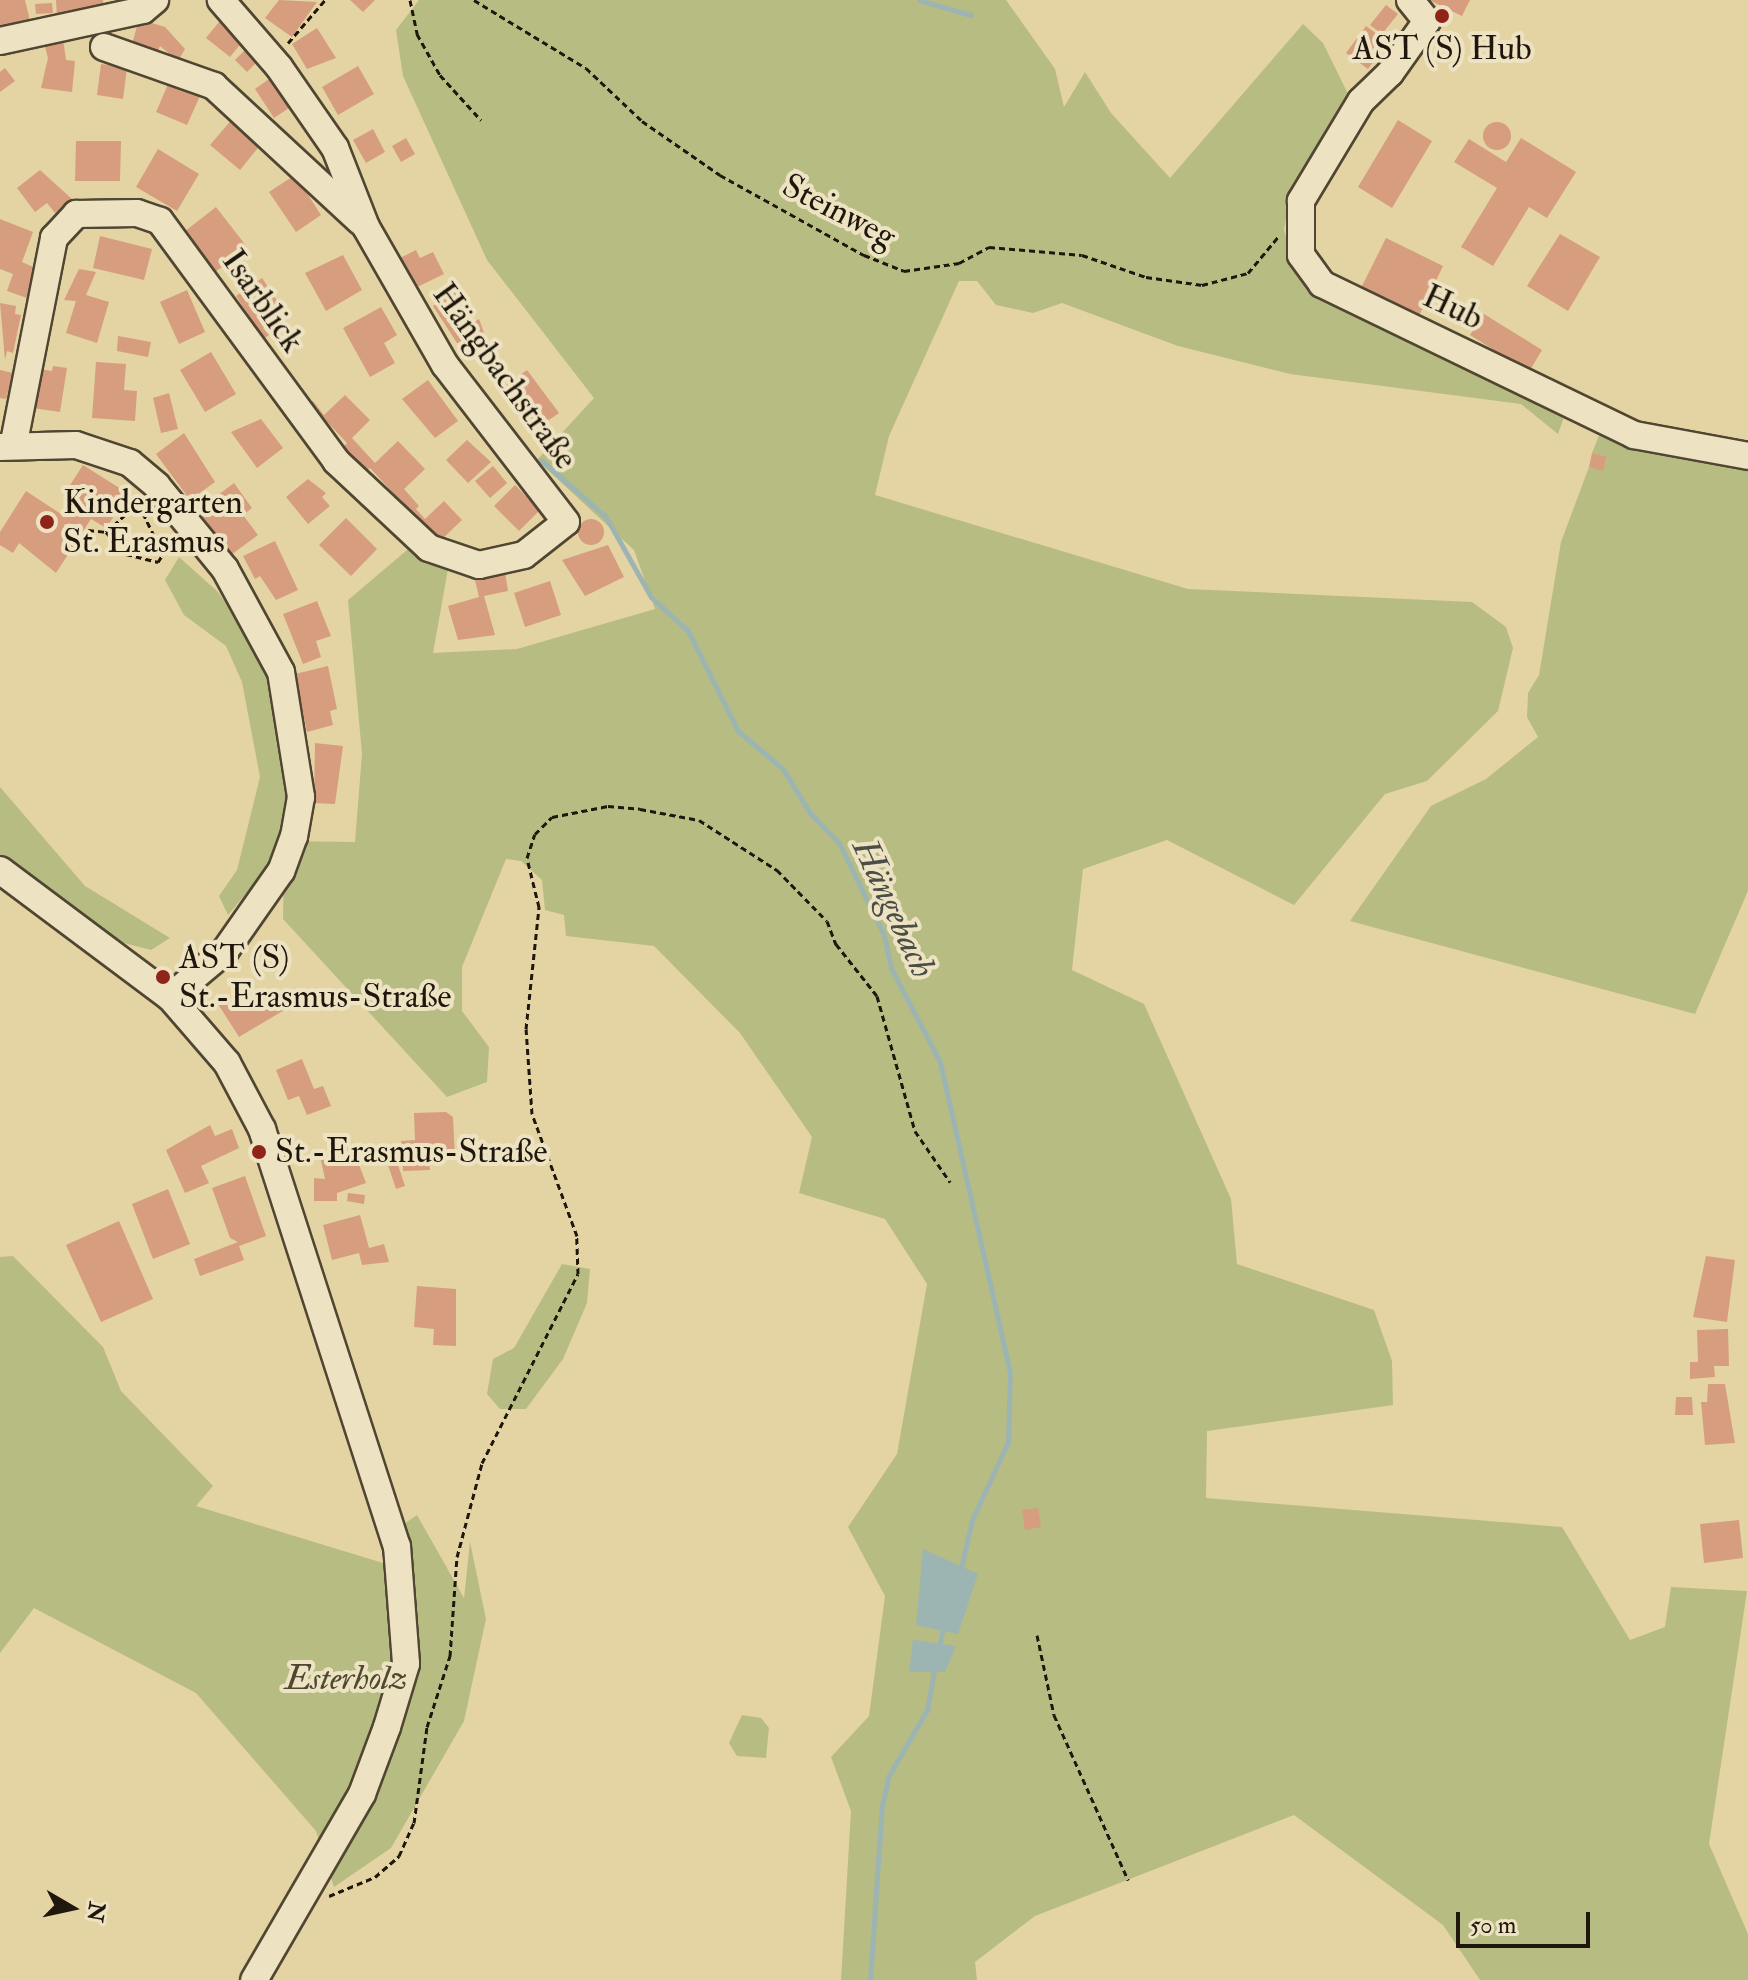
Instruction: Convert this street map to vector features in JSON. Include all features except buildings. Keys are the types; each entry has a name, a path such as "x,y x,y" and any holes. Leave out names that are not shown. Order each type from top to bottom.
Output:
{"street":[{"path":"0,41 143,10 155,0"},
{"name":"Hängbachstraße","path":"221,0 279,67 335,148 366,227 445,365 566,522"},
{"name":"Hub","path":"1410,0 1427,21 1390,73 1361,101 1301,209 1301,255 1322,284 1354,303 1634,435 1748,456"},
{"name":"Hängbachstraße","path":"104,47 214,86 366,227"},
{"name":"Isarblick","path":"7,444 54,238 76,214 137,213 160,221 336,461 429,548 479,565 524,555 566,522"},
{"path":"7,444 103,451 157,486 240,591 281,672 301,797 294,836 281,871 225,951 170,997"},
{"path":"0,870 170,997 227,1063 262,1129 397,1546 406,1664 362,1794 254,1980"}],"path":[{"path":"294,36 325,0"},
{"path":"410,0 417,34 440,75 481,120"},
{"name":"Steinweg","path":"474,0 586,68 642,121 720,175 864,255 904,271 959,263 989,247 1082,255 1146,277 1202,285 1248,273 1301,209"},
{"path":"106,532 127,508 140,507 154,515"},
{"path":"88,530 106,532 126,554 158,562 163,554 140,507"},
{"path":"306,1895 333,1896 375,1877 399,1856 414,1823 427,1727 450,1656 457,1557 482,1463 578,1274 577,1236 532,1114 526,1029 539,907 527,858 535,834 552,817 608,806 640,809 699,820 777,870 827,921 836,944 877,996 915,1131 950,1182"},
{"path":"1037,1635 1054,1715 1128,1880"}],"green space":[{"path":"419,0 1006,0 1055,69 1064,107 1085,72 1111,113 1170,178 1303,24 1323,43 1351,100 1290,196 1284,230 1291,253 1567,409 1558,434 1521,404 1290,374 1178,346 1062,303 1033,313 996,305 977,281 959,281 889,436 875,495 1188,589 1472,602 1506,627 1513,648 1498,711 1427,781 1385,794 1294,905 1167,840 1083,869 1072,970 1144,1004 1231,1199 1237,1264 1374,1310 1392,1361 1393,1405 1207,1431 1206,1498 1562,1527 1630,1640 1665,1627 1671,1587 1747,1591 1709,1844 1748,1934 1748,1980 1480,1980 1443,1925 1294,1815 1035,1916 975,1962 977,1980 841,1980 851,1811 831,1757 869,1716 885,1596 848,1527 897,1454 927,1284 885,1219 799,1193 812,1137 740,1033 654,946 566,936 564,915 545,910 542,880 521,861 506,859 462,967 462,1011 489,1047 487,1082 447,1097 283,919 284,841 355,842 362,754 348,600 413,545 448,569 433,653 517,649 655,609 634,550 537,460 594,398 487,260 403,76 396,30"},
{"path":"1600,433 1748,463 1748,891 1695,1014 1350,921 1431,806 1486,779 1538,737 1527,717 1528,693 1539,675 1561,542 1589,467 1603,470 1607,458 1592,453"},
{"path":"179,557 218,592 266,659 290,773 284,825 265,871 228,915 219,896 237,870 260,777 242,682 226,646 184,615 165,580"},
{"path":"0,787 85,886 170,938 151,950 116,941 0,859"},
{"name":"Esterholz","path":"13,1256 103,1347 121,1391 213,1486 196,1506 383,1563 404,1524 417,1515 464,1598 470,1542 486,1619 464,1721 391,1848 334,1887 316,1831 196,1693 34,1608 0,1653 0,1257"},
{"path":"562,1264 590,1269 587,1303 563,1359 526,1409 500,1409 487,1394 493,1359 514,1348"},
{"path":"742,1715 761,1718 769,1728 766,1758 737,1756 729,1743"}],"water":[{"path":"923,1549 978,1574 958,1634 916,1625"},
{"path":"913,1640 956,1646 945,1672 909,1672"}],"waterway":[{"path":"919,0 971,15"},
{"name":"Hängebach","path":"542,461 606,517 651,597 688,631 738,731 783,769 810,813 839,843 884,935 891,968 940,1062 1010,1373 1008,1442 972,1520 960,1572"},
{"path":"939,1648 943,1627"},
{"path":"870,1980 882,1806 888,1777 927,1710 935,1666"}],"place":[{"name":"AST (S) Hub","path":"1442,16"},
{"name":"Kindergarten St. Erasmus","path":"47,522"},
{"name":"AST (S) St.-Erasmus-Straße","path":"163,977"},
{"name":"St.-Erasmus-Straße","path":"259,1152"}]}
